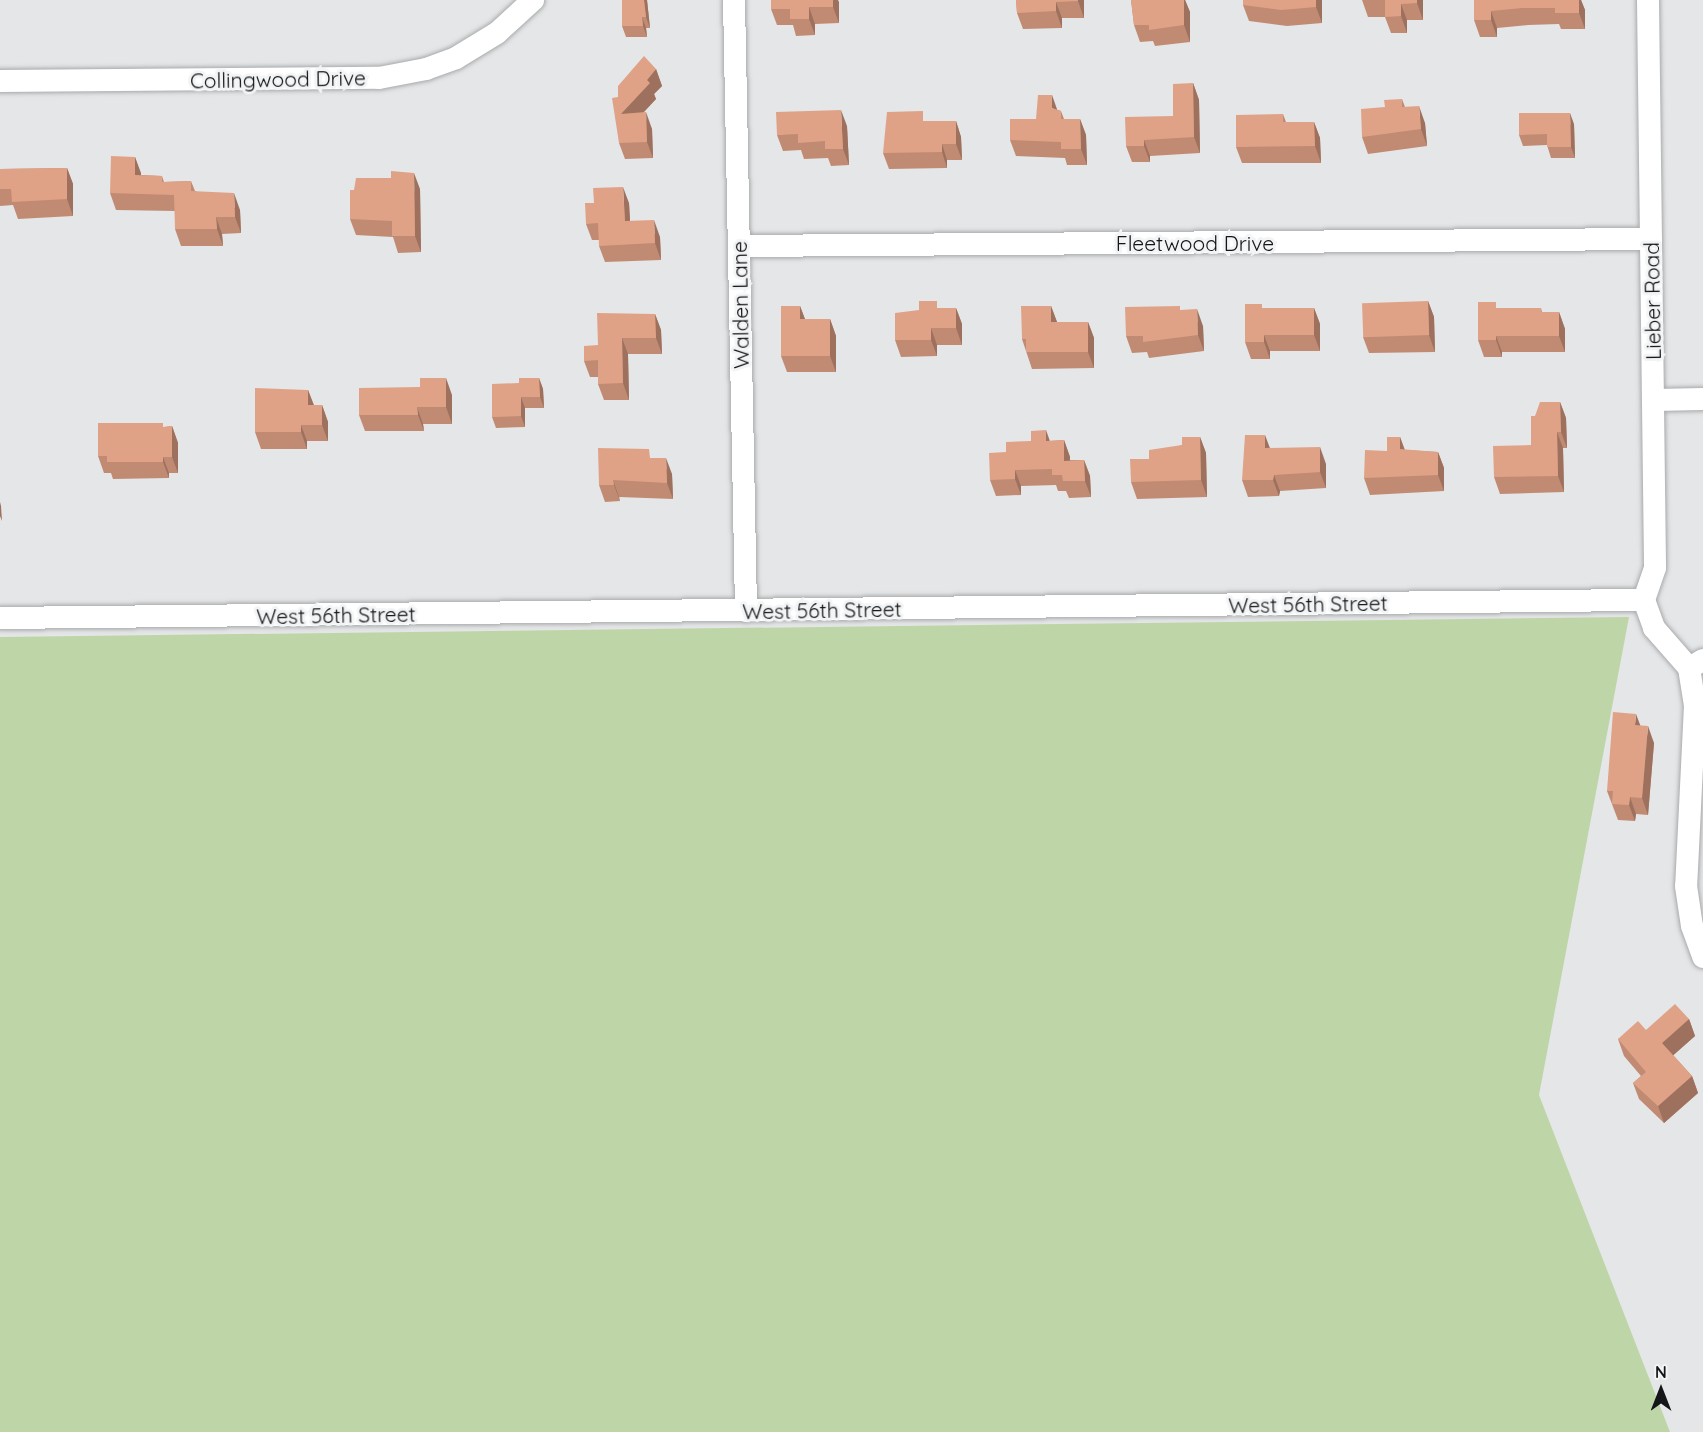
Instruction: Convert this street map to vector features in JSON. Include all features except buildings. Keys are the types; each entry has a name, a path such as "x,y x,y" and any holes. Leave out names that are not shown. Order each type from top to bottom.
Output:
{"street":[{"name":"Collingwood Drive","path":"0,81 379,78 426,69 456,58 497,33 533,0"},
{"name":"Walden Lane","path":"734,0 746,611"},
{"name":"Lieber Road","path":"1644,600 1655,567 1648,0"},
{"name":"Fleetwood Drive","path":"739,246 1651,239"},
{"path":"1654,400 1703,399"},
{"path":"1644,600 1654,628 1696,664 1686,886 1692,926 1703,957"},
{"name":"West 56th Street","path":"0,618 1644,600"}],"green space":[{"path":"1629,617 1539,1095 1670,1432 0,1432 0,637"}]}
